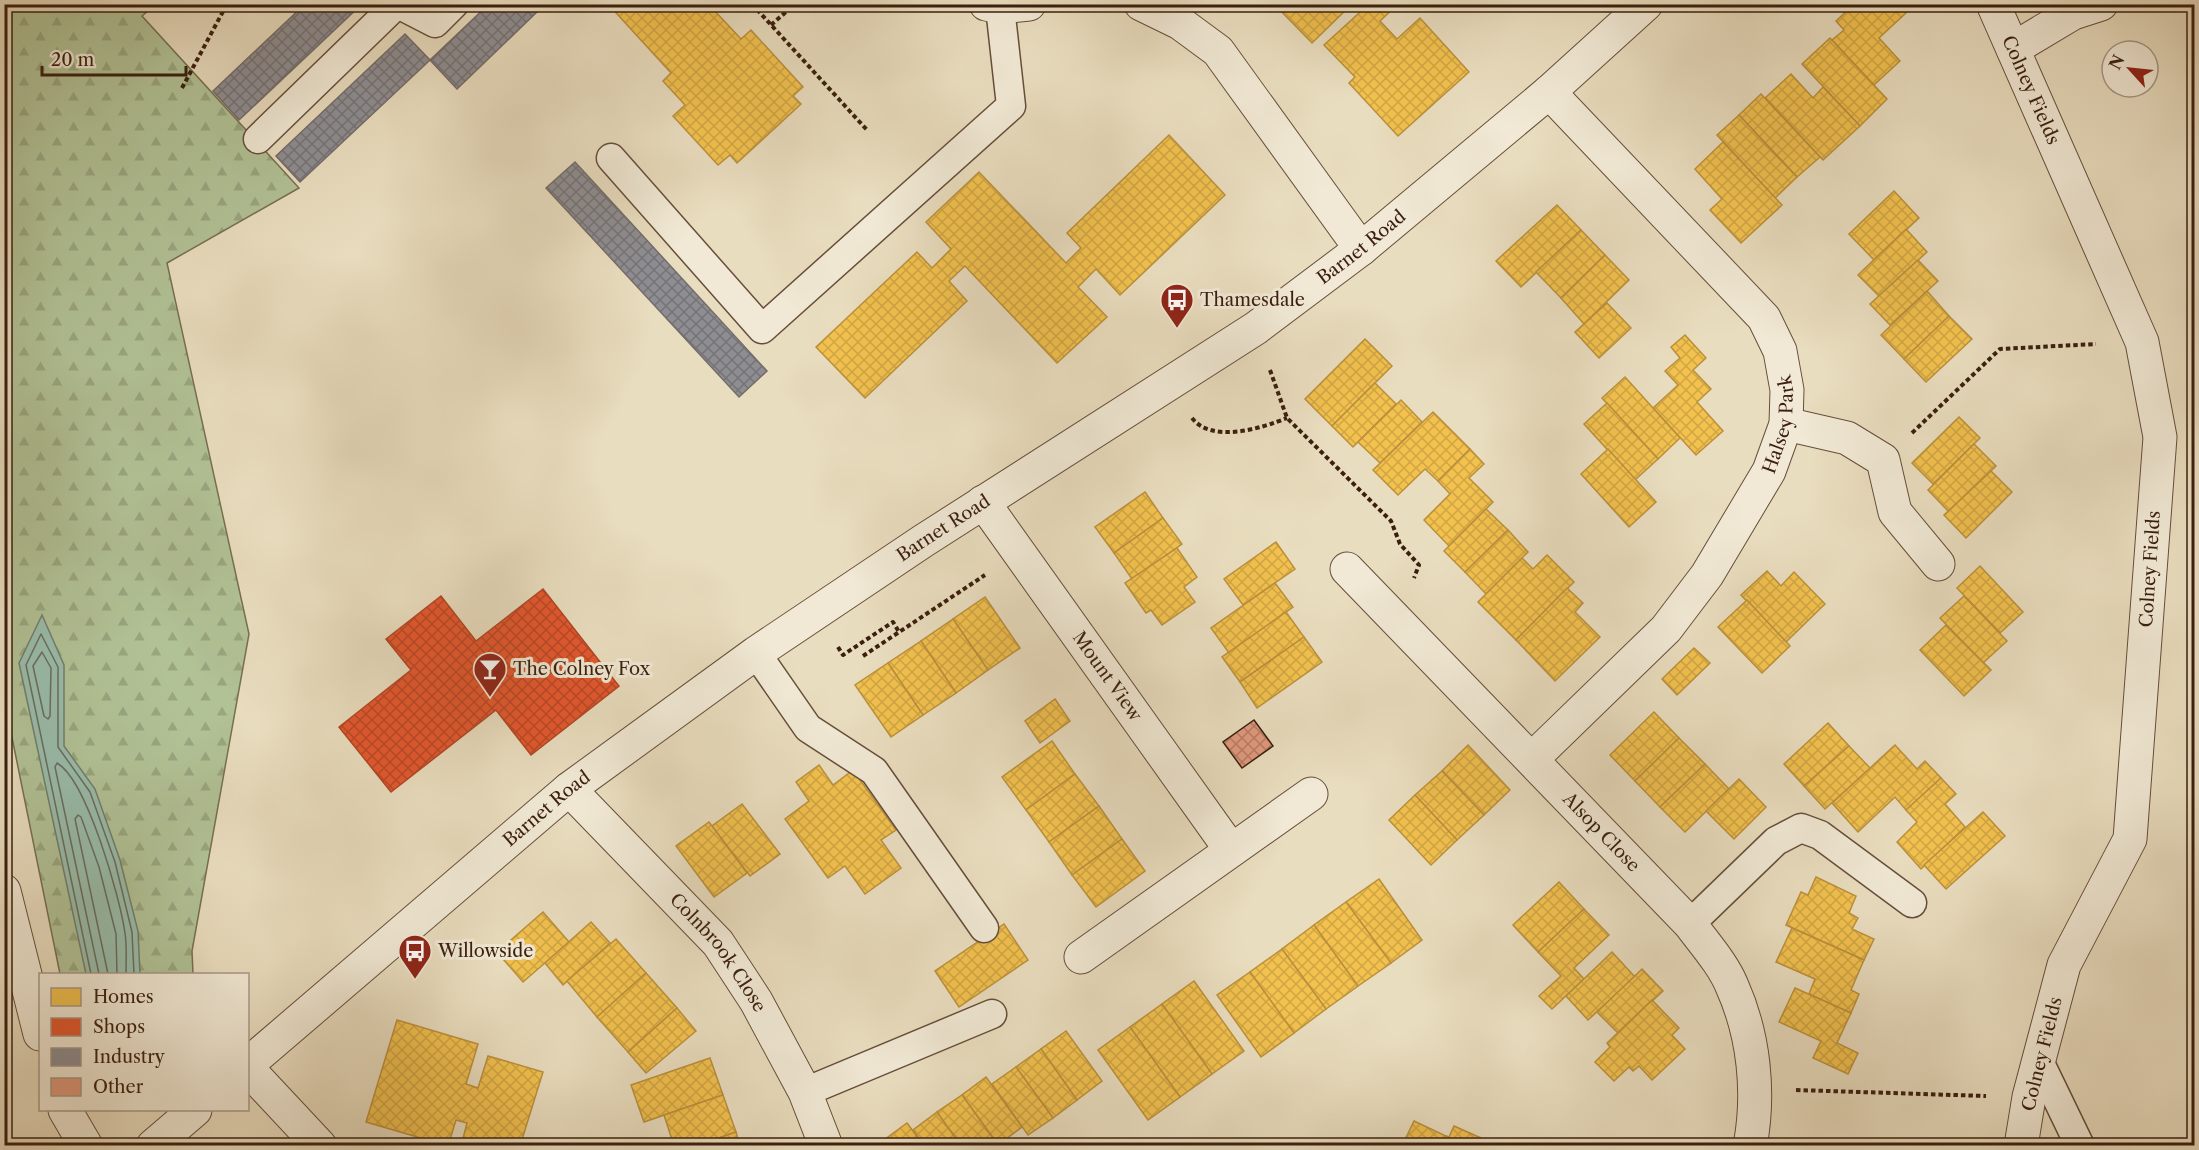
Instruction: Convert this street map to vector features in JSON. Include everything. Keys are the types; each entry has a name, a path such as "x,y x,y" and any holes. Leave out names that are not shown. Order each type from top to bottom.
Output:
{"street":[{"path":"1141,4 1180,23 1218,51 1361,249"},
{"name":"Barnet Road","path":"249,1063 569,789 756,653 983,502 1256,328 1361,249 1549,92 1646,4"},
{"name":"Colney Fields","path":"1993,4 2142,342 2160,437 2130,839 2064,965 2038,1059 2021,1146"},
{"path":"2013,49 2073,13 2101,4"},
{"name":"Halsey Park","path":"1532,759 1666,629 1700,584 1769,471 1786,424 1787,390 1780,351 1764,318 1549,92"},
{"path":"1786,424 1847,438 1883,460 1895,512 1938,564"},
{"name":"Mount View","path":"983,502 1232,850"},
{"name":"Alsop Close","path":"1347,569 1690,924 1732,984 1746,1027 1756,1089 1750,1146"},
{"name":"Colnbrook Close","path":"569,789 718,944 756,1001 805,1092 826,1146"},
{"path":"1081,957 1311,794"},
{"path":"4,891 39,1030"},
{"path":"249,1070 320,1146"},
{"path":"65,1111 86,1146"},
{"path":"153,1146 194,1111"}],"lane":[{"path":"258,139 398,4 435,23 454,4"},
{"path":"611,158 762,329 1011,106 1005,5"},
{"path":"756,653 808,728 874,771 984,928"},
{"path":"1690,924 1776,841 1801,828 1820,835 1912,903"},
{"path":"805,1092 992,1014"},
{"path":"2038,1059 2080,1146"}],"path":[{"path":"182,88 227,4"},
{"path":"752,4 867,130"},
{"path":"771,26 795,4"},
{"path":"1883,460 2000,349 2142,342"},
{"path":"1269,368 1287,418 1391,521 1400,544 1419,564 1398,621"},
{"path":"1186,411 1194,422 1217,431 1237,432 1264,427 1287,418"},
{"path":"863,656 993,569"},
{"path":"833,639 843,655 893,622 899,632"},
{"path":"1756,1089 2029,1097"}],"green space":[{"path":"4,5 155,5 142,16 299,188 167,263 249,634 192,951 193,973 60,973 5,703"}],"water":[{"path":"42,615 64,665 64,746 95,789 120,860 138,931 140,973 86,973 19,663"}],"building: Homes":[{"path":"608,4 718,4 713,9 741,39 751,30 803,87 793,96 801,104 737,163 730,155 718,165 673,116 685,105 663,81 671,73"},
{"path":"1274,4 1352,4 1312,43"},
{"path":"1369,4 1398,4 1380,21 1397,39 1420,18 1469,72 1398,136 1349,83 1355,77 1324,45"},
{"path":"1854,4 1899,4 1906,13 1879,38 1900,61 1874,85 1832,40 1844,30 1836,21"},
{"path":"1830,38 1887,99 1860,126 1802,64"},
{"path":"1791,74 1813,98 1823,87 1860,126 1823,160 1765,98"},
{"path":"1761,94 1820,157 1797,177 1739,115"},
{"path":"1739,115 1797,177 1775,198 1717,135"},
{"path":"1169,135 1225,195 1120,295 1096,269 1078,287 1107,317 1057,363 965,266 949,281 967,301 865,398 816,347 917,252 932,268 951,249 926,222 979,172 1066,263 1081,248 1067,233"},
{"path":"1723,142 1782,205 1741,243 1710,210 1722,199 1695,169"},
{"path":"1894,191 1919,218 1874,260 1849,234"},
{"path":"1557,205 1581,230 1521,287 1496,261"},
{"path":"1906,229 1927,252 1879,296 1858,275"},
{"path":"1581,230 1605,255 1561,298 1536,272"},
{"path":"1605,255 1629,280 1584,324 1561,298"},
{"path":"1918,260 1938,281 1890,325 1870,304"},
{"path":"1927,291 1949,316 1904,359 1881,335"},
{"path":"1607,303 1631,328 1599,358 1575,332"},
{"path":"1949,316 1972,339 1926,382 1904,359"},
{"path":"1685,335 1706,358 1693,370 1711,389 1697,402 1723,431 1696,455 1653,408 1678,385 1665,371 1680,358 1671,347"},
{"path":"1365,339 1392,366 1332,426 1305,399"},
{"path":"1625,377 1680,438 1658,459 1602,398"},
{"path":"1375,383 1396,404 1353,447 1332,426"},
{"path":"1401,400 1422,422 1380,463 1358,442"},
{"path":"1607,403 1658,459 1635,480 1584,424"},
{"path":"1433,412 1470,449 1438,481 1425,469 1398,495 1373,470"},
{"path":"1959,417 1980,438 1933,484 1912,463"},
{"path":"1974,444 1996,466 1949,512 1928,490"},
{"path":"1470,449 1484,464 1469,478 1493,502 1449,546 1424,520 1450,494 1438,481"},
{"path":"1608,449 1656,502 1629,527 1581,474"},
{"path":"1991,471 2012,492 1966,538 1944,515"},
{"path":"1145,492 1163,518 1114,553 1095,527"},
{"path":"1486,509 1508,530 1465,572 1444,551"},
{"path":"1163,518 1182,544 1132,579 1114,553"},
{"path":"1508,530 1528,552 1486,594 1465,572"},
{"path":"1276,542 1295,569 1243,605 1224,579"},
{"path":"1177,548 1197,577 1184,587 1195,602 1162,625 1151,610 1146,613 1125,583"},
{"path":"1547,555 1574,582 1516,640 1478,602 1522,558 1533,569"},
{"path":"1980,566 2023,612 2000,633 1957,588"},
{"path":"1767,571 1781,586 1794,572 1825,604 1786,642 1741,595"},
{"path":"1275,583 1293,607 1229,653 1211,628"},
{"path":"1567,588 1583,603 1575,612 1600,637 1555,681 1516,640"},
{"path":"1964,596 2007,641 1983,663 1940,618"},
{"path":"985,597 1020,648 988,670 953,619"},
{"path":"1747,600 1790,646 1762,673 1718,627"},
{"path":"1286,612 1304,637 1240,682 1222,657"},
{"path":"953,619 988,670 956,693 921,641"},
{"path":"1946,625 1991,670 1964,696 1920,650"},
{"path":"1304,637 1322,662 1257,708 1240,682"},
{"path":"921,641 956,693 923,715 888,663"},
{"path":"1694,648 1710,663 1677,695 1662,679"},
{"path":"888,663 923,715 891,737 855,685"},
{"path":"1055,699 1070,721 1040,743 1025,721"},
{"path":"1654,712 1679,738 1635,781 1610,755"},
{"path":"1828,723 1849,746 1804,786 1784,764"},
{"path":"1679,738 1705,764 1660,807 1635,781"},
{"path":"1052,741 1075,774 1026,810 1002,777"},
{"path":"1468,745 1510,790 1484,815 1442,771"},
{"path":"1895,745 1917,769 1925,761 1941,778 1906,810 1895,797 1858,832 1832,803"},
{"path":"1849,746 1870,768 1825,809 1804,786"},
{"path":"1705,764 1729,789 1685,832 1660,807"},
{"path":"819,765 833,785 853,770 896,830 881,840 901,868 865,894 845,866 828,878 785,819 809,801 796,782"},
{"path":"1442,771 1484,815 1457,840 1415,795"},
{"path":"1075,774 1099,806 1049,842 1026,810"},
{"path":"1941,778 1956,794 1945,804 1965,827 1921,869 1897,842 1917,822 1906,810"},
{"path":"1739,779 1766,807 1734,839 1706,811"},
{"path":"1415,795 1457,840 1431,865 1389,820"},
{"path":"742,804 780,854 750,876 712,826"},
{"path":"1099,806 1122,839 1072,875 1049,842"},
{"path":"1983,812 2005,836 1946,889 1924,865"},
{"path":"709,822 747,873 714,897 676,846"},
{"path":"1122,839 1145,871 1096,907 1072,875"},
{"path":"1816,877 1856,896 1849,913 1858,918 1852,929 1874,939 1864,960 1786,925 1801,892 1808,895"},
{"path":"1379,879 1422,940 1391,963 1346,902"},
{"path":"1559,882 1584,909 1538,952 1513,925"},
{"path":"1346,902 1391,963 1358,986 1314,925"},
{"path":"1584,909 1609,935 1574,968 1584,979 1552,1009 1539,996 1561,976 1538,952"},
{"path":"543,912 569,942 523,982 497,952"},
{"path":"591,922 610,943 563,985 545,963"},
{"path":"1004,924 1028,960 959,1007 935,971"},
{"path":"1314,925 1358,986 1326,1009 1282,949"},
{"path":"1792,928 1864,960 1851,990 1859,994 1851,1013 1809,994 1815,979 1776,962"},
{"path":"616,939 646,973 597,1017 567,981"},
{"path":"1282,949 1326,1009 1294,1033 1250,972"},
{"path":"1612,952 1635,977 1588,1020 1566,996"},
{"path":"1642,969 1663,991 1618,1033 1597,1012"},
{"path":"1250,972 1294,1033 1261,1057 1217,995"},
{"path":"646,973 677,1008 628,1052 597,1017"},
{"path":"1194,981 1244,1051 1212,1074 1162,1004"},
{"path":"1795,988 1851,1013 1837,1043 1858,1053 1848,1074 1813,1058 1821,1041 1779,1022"},
{"path":"1652,1000 1679,1028 1672,1035 1685,1049 1652,1080 1639,1066 1633,1071 1629,1067 1614,1081 1595,1062 1610,1047 1607,1043"},
{"path":"1162,1004 1212,1074 1180,1097 1130,1027"},
{"path":"677,1008 696,1031 646,1073 628,1052"},
{"path":"397,1020 478,1044 466,1084 478,1088 488,1056 543,1072 520,1146 461,1146 467,1123 456,1120 448,1146 366,1122"},
{"path":"1130,1027 1180,1097 1148,1120 1098,1050"},
{"path":"1066,1031 1102,1081 1077,1100 1041,1049"},
{"path":"1041,1049 1077,1100 1053,1118 1016,1067"},
{"path":"710,1058 723,1095 644,1122 631,1085"},
{"path":"1016,1067 1053,1118 1028,1135 992,1084"},
{"path":"986,1077 1022,1127 998,1145 962,1095"},
{"path":"723,1095 736,1132 696,1146 674,1146 664,1115"},
{"path":"962,1095 997,1146 961,1146 937,1112"},
{"path":"937,1112 961,1146 924,1146 913,1130"},
{"path":"1414,1121 1446,1136 1441,1146 1402,1146"},
{"path":"907,1123 924,1146 888,1146 884,1140"},
{"path":"1454,1126 1481,1138 1478,1146 1441,1146 1446,1136 1449,1137"},
{"path":"736,1132 740,1146 696,1146"}],"building: Shops":[{"name":"The Colney Fox","path":"543,589 619,686 531,755 496,710 391,792 339,727 411,670 386,639 441,596 476,641"}],"building: Industry":[{"path":"305,4 362,4 239,120 213,91"},
{"path":"489,4 530,4 537,12 457,89 430,60"},
{"path":"405,34 430,60 300,182 276,156"},
{"path":"575,162 767,371 739,397 546,188"}],"building: Other":[{"path":"1254,720 1273,746 1242,768 1223,742"}],"place":[{"name":"Thamesdale","path":"1177,329"},
{"name":"The Colney Fox","path":"490,698"},
{"name":"Willowside","path":"415,980"}]}
